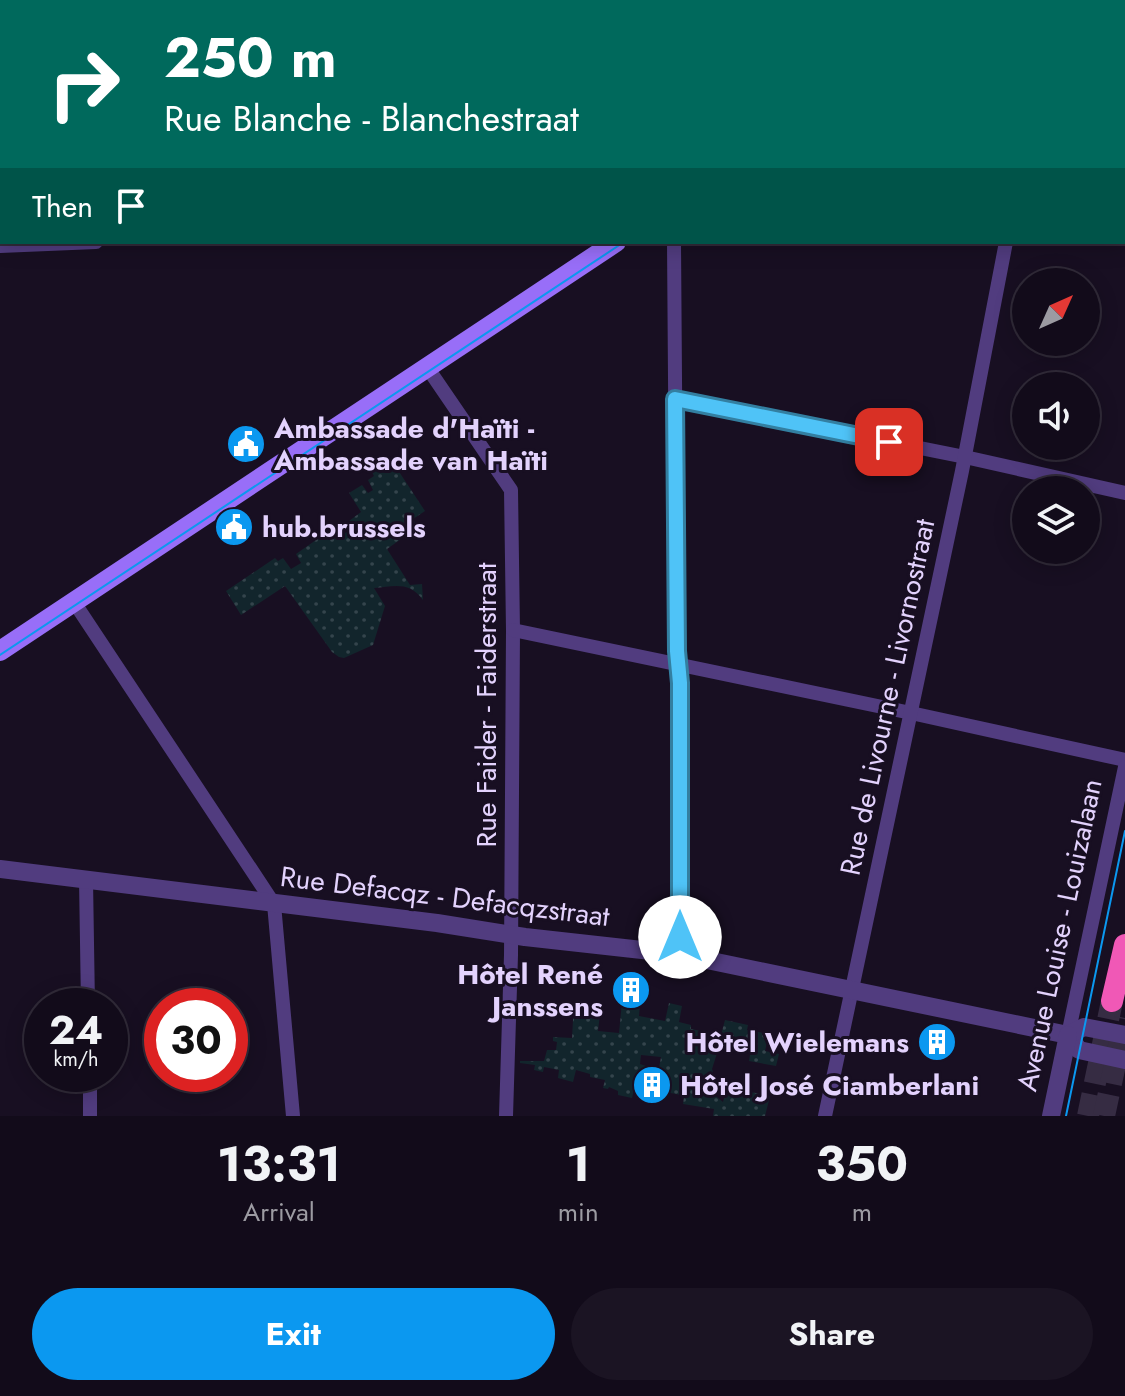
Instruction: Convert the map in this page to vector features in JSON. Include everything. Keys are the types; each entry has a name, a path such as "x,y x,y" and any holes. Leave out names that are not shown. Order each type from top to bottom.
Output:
{"highway":[{"path":"1112,1001 1125,945"}],"main road":[{"path":"0,651 608,244"}],"street":[{"path":"0,246 48,244"},
{"path":"674,244 680,699 678,954"},
{"name":"Rue de Livourne - Livornostraat","path":"825,1116 965,457 1006,244"},
{"name":"Rue Faider - Faiderstraat","path":"427,367 511,490 511,935 506,1116"},
{"path":"675,399 965,457 1125,493"},
{"path":"74,602 274,904 293,1116"},
{"path":"513,630 1125,760"},
{"name":"Avenue Louise - Louizalaan","path":"1051,1116 1125,767"},
{"name":"Rue Defacqz - Defacqzstraat","path":"0,869 678,954 1068,1035"},
{"path":"86,879 88,988"},
{"path":"1125,1035 1084,1027 1068,1035 1079,1050 1125,1060"},
{"path":"90,1092 90,1116"}],"shaded area":[{"path":"388,455 425,511 413,519 418,527 387,549 410,585 422,584 423,600 407,587 374,588 385,606 373,645 344,658 332,652 285,586 241,615 226,591 275,558 278,561 283,558 291,569 301,563 296,554 333,528 339,537 353,528 349,521 361,512 349,493 362,485 368,493 373,490 368,480 374,476 371,470"},
{"path":"574,1002 601,1005 598,1031 619,1033 622,1002 640,1004 639,1016 665,1021 669,1003 682,1006 679,1022 691,1025 691,1029 721,1035 725,1020 748,1025 747,1030 769,1034 765,1051 779,1054 776,1066 749,1061 752,1042 737,1039 734,1050 719,1047 712,1069 712,1076 716,1077 712,1093 723,1102 727,1087 770,1096 765,1116 713,1116 714,1109 683,1104 685,1090 681,1095 655,1090 661,1057 641,1055 640,1064 649,1067 647,1074 638,1073 632,1098 618,1095 618,1091 609,1087 603,1088 605,1080 590,1077 590,1074 576,1070 573,1082 558,1078 559,1070 544,1067 543,1072 534,1070 535,1065 520,1063 544,1061 547,1050 556,1050 557,1042 553,1041 553,1037 572,1038"}],"tunnel":[{"path":"1088,1116 1112,1001"},
{"path":"1104,1116 1125,1018"}],"tram line":[{"path":"0,655 621,244"},
{"path":"1066,1116 1125,831"}],"place":[{"name":"Ambassade d'Haïti - Ambassade van Haïti","path":"246,444"},
{"name":"hub.brussels","path":"234,527"},
{"name":"Hôtel René Janssens","path":"631,990"},
{"name":"Hôtel Wielemans","path":"937,1042"},
{"name":"Hôtel José Ciamberlani","path":"652,1085"}],"route":[{"path":"680,937 675,399 889,442"}]}
